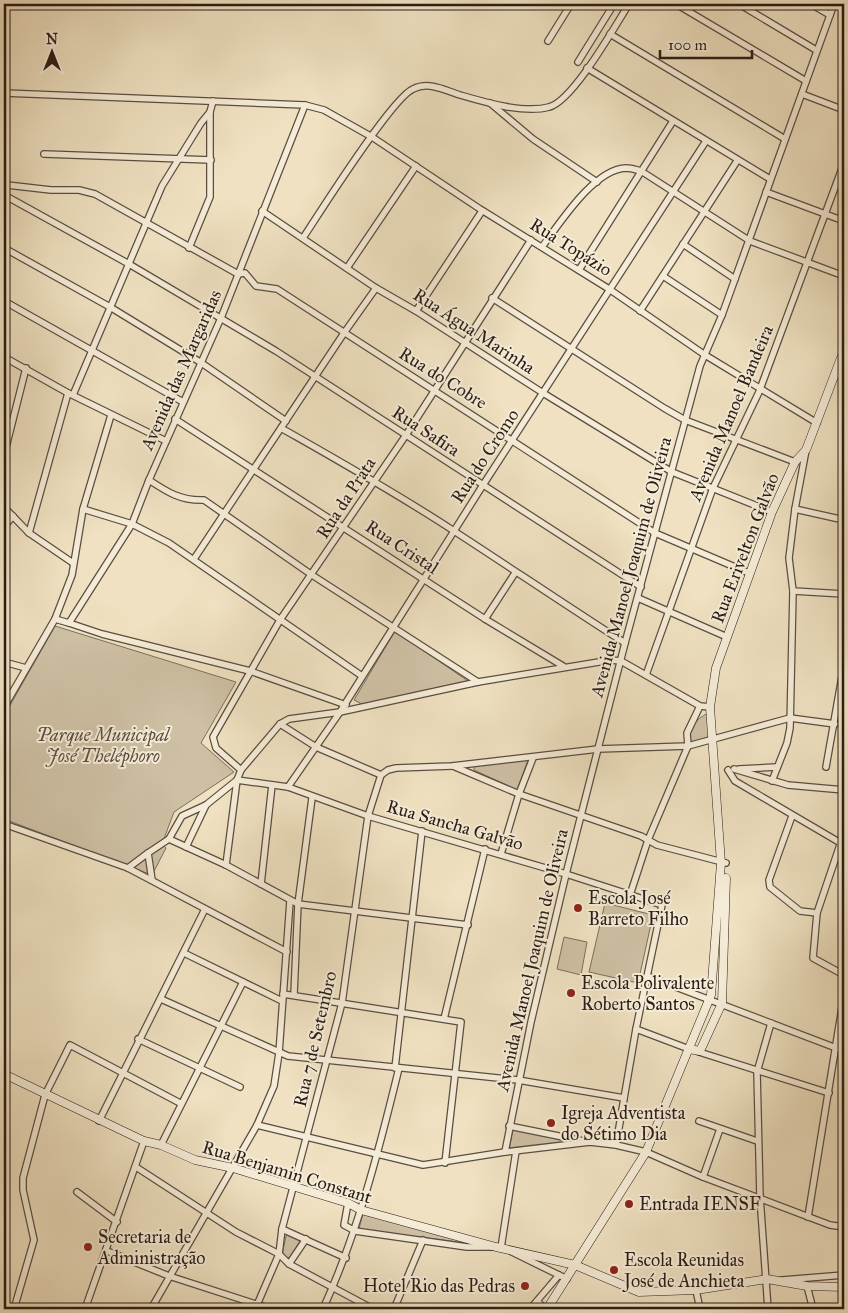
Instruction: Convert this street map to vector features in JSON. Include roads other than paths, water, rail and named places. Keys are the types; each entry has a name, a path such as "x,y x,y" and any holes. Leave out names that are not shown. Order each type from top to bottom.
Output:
{"main road":[{"name":"Rua Erivelton Galvão","path":"723,863 710,707 716,668 772,512 795,462 806,450 844,350"},
{"path":"546,1309 563,1277 574,1265 646,1152 710,999 714,982 723,863"},
{"path":"690,1047 700,1050 722,1003 723,863"},
{"path":"706,1009 717,1014"},
{"name":"Rua Benjamin Constant","path":"4,1074 99,1121 144,1141 161,1145 195,1160 233,1168 348,1203 361,1210 502,1248 574,1265 633,1291 649,1293 696,1290 767,1279 808,1286 844,1288"}],"street":[{"path":"548,41 571,4"},
{"path":"578,62 614,4"},
{"path":"303,238 372,137 411,89 422,86 434,86 490,103 538,110 551,107 568,94 629,4"},
{"path":"676,4 806,80"},
{"path":"740,4 816,50"},
{"path":"811,4 830,15"},
{"name":"Avenida Manoel Joaquim de Oliveira","path":"505,1152 518,1080 566,874 685,420 705,355 750,241 770,179 834,4"},
{"path":"610,34 785,139"},
{"path":"587,68 737,161 770,179"},
{"name":"Rua Topázio","path":"4,93 305,105 324,110 372,137 482,211 579,270 705,355 817,423"},
{"path":"802,94 844,110"},
{"path":"189,248 210,197 210,112 213,101"},
{"path":"490,103 533,139 597,182"},
{"name":"Avenida das Margaridas","path":"69,623 132,524 148,480 220,318 305,105"},
{"path":"29,533 71,394 92,351 162,186 201,123 210,112"},
{"path":"579,270 673,121"},
{"name":"Rua do Cromo","path":"288,787 340,712 483,485 514,441 570,350 706,141"},
{"path":"44,154 211,160"},
{"path":"640,311 737,161"},
{"name":"Avenida Manoel Bandeira","path":"646,675 713,488 760,389 844,163"},
{"path":"348,268 416,166"},
{"path":"542,247 564,217 597,182 612,172 626,168 641,171 750,241 844,276"},
{"path":"4,196 7,185 51,190 86,191 146,222 238,274"},
{"path":"766,192 844,221"},
{"name":"Rua Safira","path":"4,196 129,264 220,318 406,435 641,587"},
{"name":"Rua Água Marinha","path":"262,211 376,288 416,311 543,393 672,472 772,512"},
{"path":"416,311 482,211"},
{"name":"Rua da Prata","path":"241,770 216,748 213,742 250,671 280,620 406,435 492,298 531,240"},
{"path":"683,244 735,279"},
{"path":"4,248 110,307 200,362 286,421"},
{"name":"Rua do Cobre","path":"238,274 245,273 256,286 277,289 655,533 749,573"},
{"path":"663,276 722,315"},
{"path":"194,559 222,514 376,288"},
{"path":"492,298 570,350 685,420 795,462"},
{"path":"4,301 183,402"},
{"path":"4,357 111,415 166,441"},
{"path":"4,455 26,368"},
{"path":"4,707 55,619 72,575 84,509 111,415"},
{"name":"Rua Cristal","path":"175,419 485,619 563,666"},
{"path":"281,428 374,481 625,643"},
{"path":"772,781 787,743 790,718 793,591 789,558 795,509 806,450"},
{"path":"148,480 174,497 204,500 312,575 395,626 478,682"},
{"path":"4,507 29,533 73,563"},
{"path":"84,509 132,524 169,543 362,676"},
{"path":"795,509 844,520"},
{"path":"4,527 13,516"},
{"path":"485,619 515,573"},
{"path":"793,591 844,594"},
{"path":"638,598 727,637"},
{"path":"55,619 102,634 250,671 344,705 358,707"},
{"path":"226,865 241,770 280,724 289,719 340,712 478,682 563,666 610,660 621,661 700,706 710,707"},
{"path":"4,662 26,668"},
{"path":"826,767 844,665"},
{"path":"630,894 648,840 688,746 688,733 700,706"},
{"path":"280,724 316,747 381,775 388,770 396,768 452,766 598,749 688,746 790,718 835,724"},
{"path":"502,854 519,794 533,758"},
{"path":"452,766 519,794 581,815 657,845 723,863"},
{"path":"716,769 778,767"},
{"path":"731,770 772,781 815,789 844,790"},
{"path":"731,770 734,779 792,816 842,844"},
{"name":"Rua 7 de Setembro","path":"257,1305 279,1254 282,1229 342,1003 368,816 381,775"},
{"path":"128,868 169,839 182,816 206,805 238,780"},
{"name":"Rua Sancha Galvão","path":"238,780 288,787 312,798 368,816 502,854 662,905 648,976"},
{"path":"261,884 272,784"},
{"path":"294,994 298,904 312,798"},
{"path":"186,847 206,805"},
{"path":"792,816 769,884 773,892 800,911 816,913"},
{"path":"4,824 128,868 287,952"},
{"path":"324,1309 346,1258 355,1231 378,1155 397,1068 401,1012 422,831"},
{"path":"844,833 842,844 816,913 813,958 844,975"},
{"path":"169,839 226,865 298,904 468,924"},
{"path":"444,1019 485,849"},
{"path":"148,853 152,880"},
{"path":"151,1309 257,1125 274,1086 279,1053 290,901"},
{"path":"99,1121 138,1039 184,953 204,909"},
{"path":"184,953 243,982 282,997 294,994 461,1022 445,1163"},
{"path":"616,1145 636,1029 648,976 844,1051"},
{"path":"161,1145 180,1103 243,982"},
{"path":"808,1217 844,995"},
{"path":"161,999 288,1056 326,1062 518,1080 624,1098"},
{"path":"768,1309 760,1197 757,1072 771,1023"},
{"path":"636,1029 690,1047"},
{"path":"138,1039 240,1087"},
{"path":"14,1309 34,1245 34,1234 22,1184 45,1095 70,1045 180,1103"},
{"path":"700,1050 757,1072 829,1093"},
{"path":"699,1121 758,1141"},
{"path":"257,1125 378,1155 423,1164 445,1163 505,1152 590,1142"},
{"path":"510,1126 646,1152 703,1177 760,1197 808,1217 830,1225 844,1227"},
{"path":"703,1177 720,1129"},
{"path":"85,1309 107,1251 144,1141"},
{"path":"502,1248 516,1151"},
{"path":"136,1167 236,1232 279,1254 289,1264 334,1286 373,1309"},
{"path":"77,1192 117,1222"},
{"path":"348,1203 344,1226 355,1231 481,1248 502,1248 563,1277 530,1309"},
{"path":"282,1229 346,1258"},
{"path":"289,1264 306,1239"},
{"path":"394,1309 423,1240"},
{"path":"107,1251 169,1276 271,1309"},
{"path":"780,1280 844,1275"},
{"path":"808,1286 813,1309"},
{"path":"696,1290 700,1309"},
{"path":"537,1301 546,1309"}],"place":[{"name":"Escola José Barreto Filho","path":"578,908"},
{"name":"Escola Polivalente Roberto Santos","path":"571,993"},
{"name":"Igreja Adventista do Sétimo Dia","path":"551,1123"},
{"name":"Entrada IENSF","path":"629,1204"},
{"name":"Secretaria de Administração","path":"88,1247"},
{"name":"Escola Reunidas José de Anchieta","path":"614,1270"},
{"name":"Hotel Rio das Pedras","path":"525,1286"}],"park label":[{"name":"Parque Municipal José Theléphoro","path":"103,745"}]}
